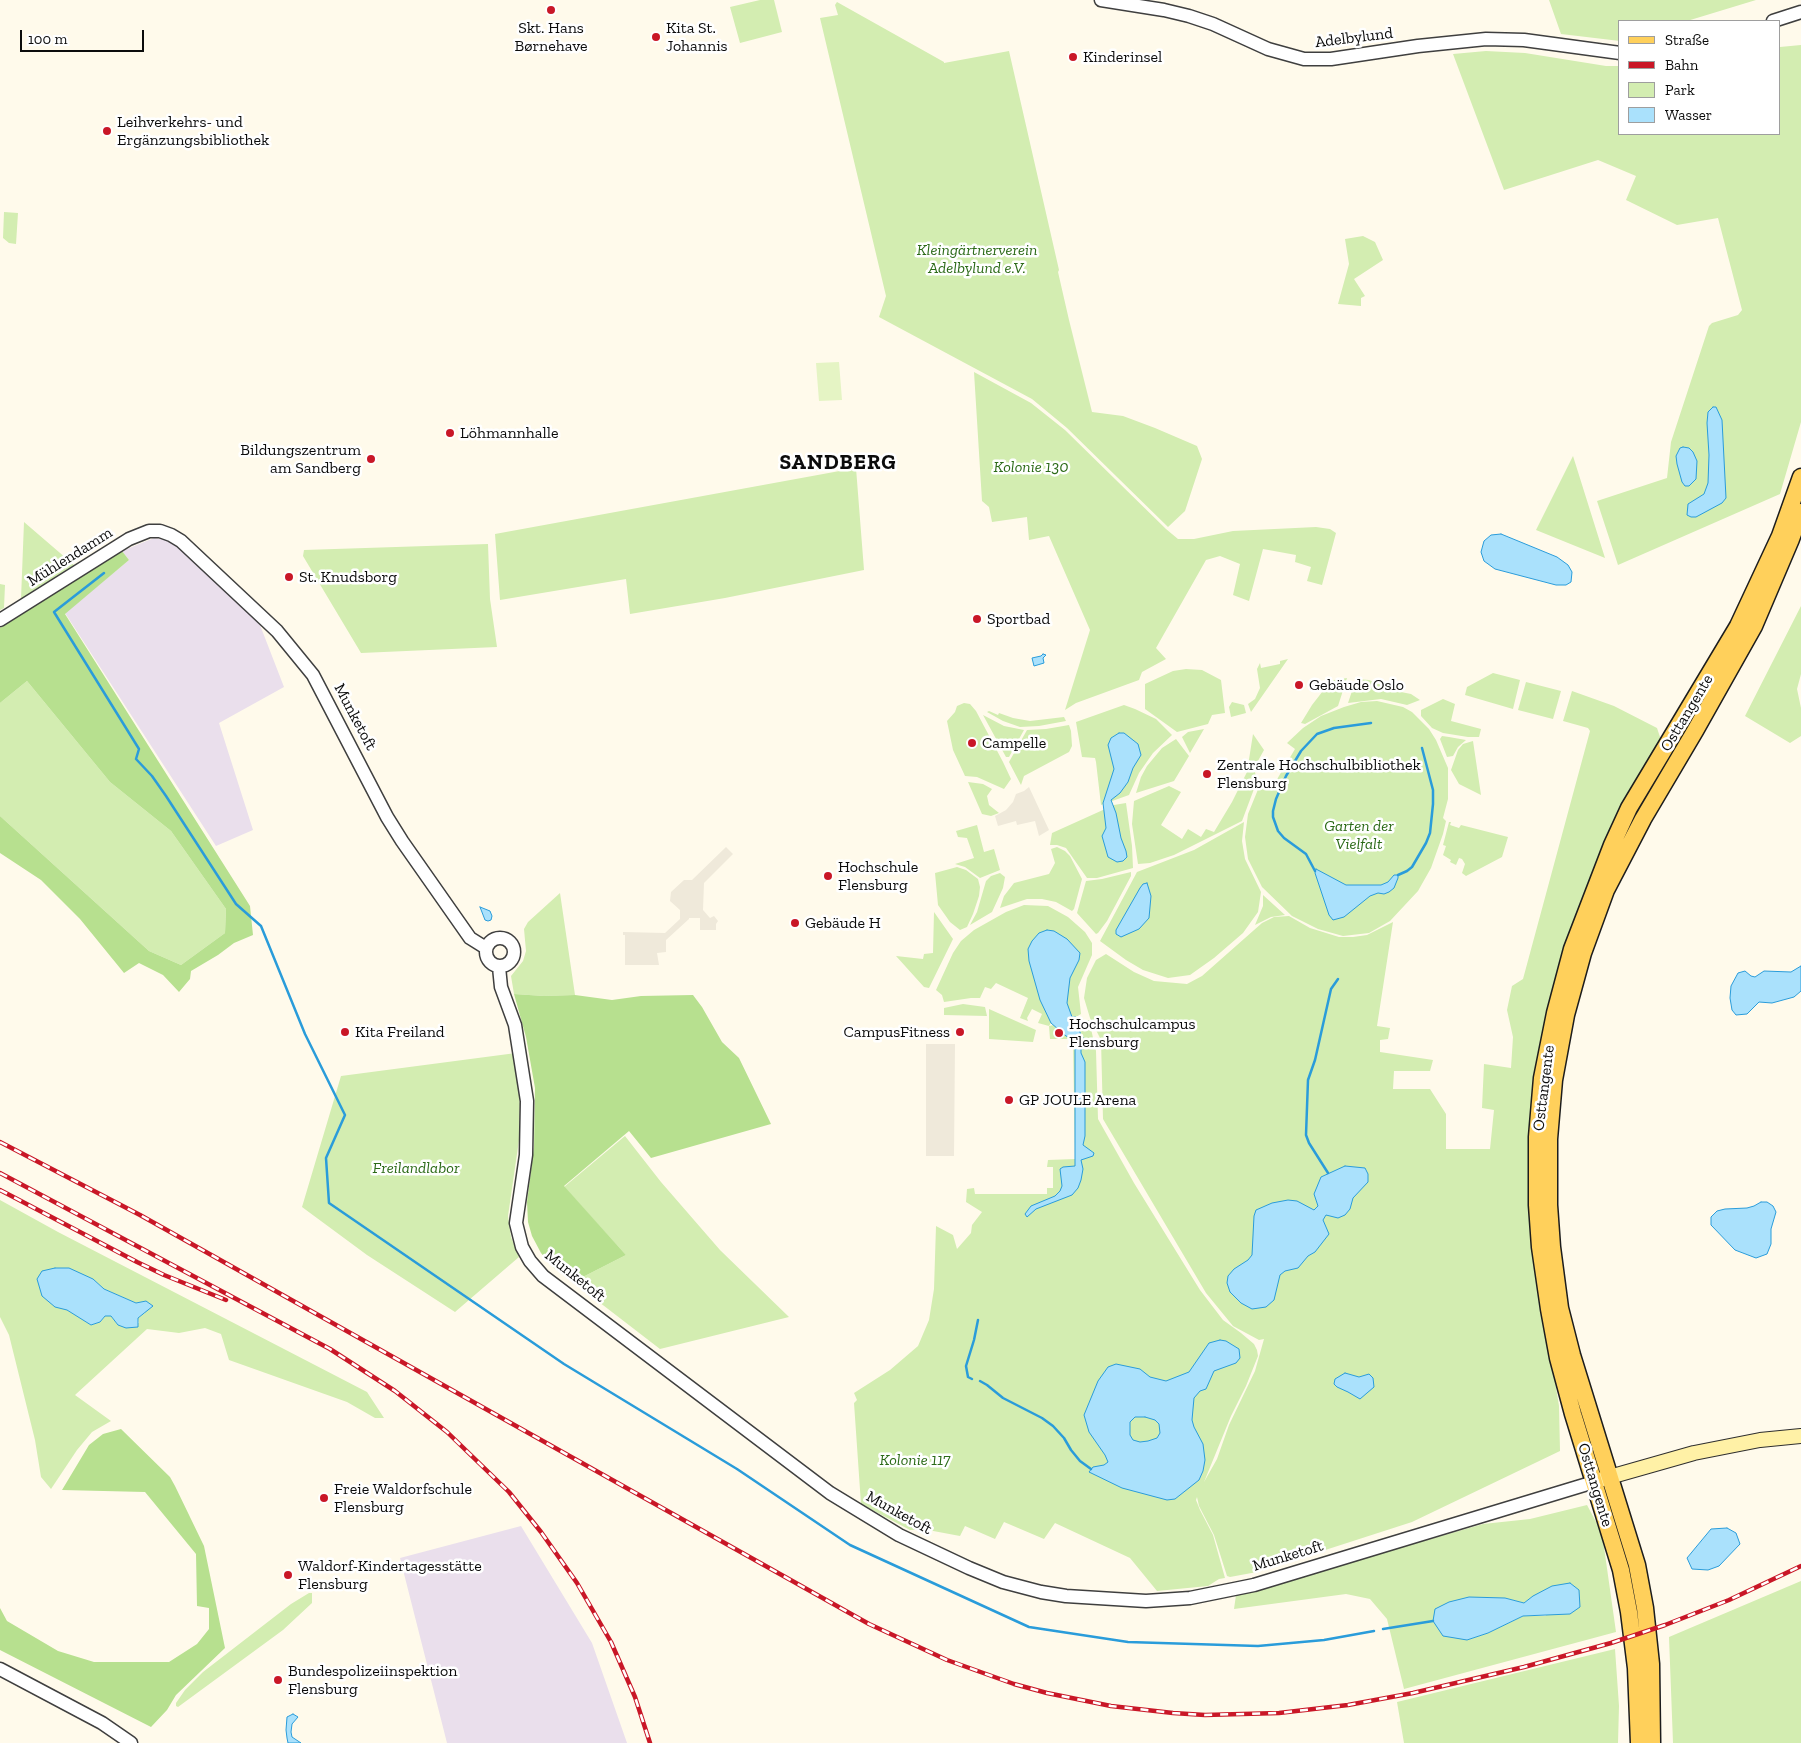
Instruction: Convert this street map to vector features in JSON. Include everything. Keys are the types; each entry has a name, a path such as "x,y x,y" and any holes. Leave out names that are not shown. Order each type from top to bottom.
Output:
{"main road":[{"name":"Osttangente","path":"1639,1743 1636,1668 1629,1612 1621,1570 1558,1358 1549,1310 1540,1247 1537,1204 1537,1137 1542,1078 1555,1013 1572,948 1612,844 1629,808 1738,626 1780,536 1801,477"},
{"name":"Osttangente","path":"1652,1743 1651,1664 1645,1608 1637,1565 1572,1355 1560,1308 1552,1248 1549,1205 1549,1138 1554,1080 1566,1015 1583,953 1606,890 1643,819 1754,626 1801,512"},
{"name":"Munketoft","path":"1594,1482 1694,1453 1760,1440 1801,1436"}],"street":[{"name":"Adelbylund","path":"1101,0 1189,16 1213,24 1268,49 1304,60 1331,60 1418,46 1486,39 1524,40 1618,53"},
{"path":"1776,20 1801,12"},
{"name":"Munketoft","path":"160,530 181,541 277,631 313,675 387,817 402,841 470,938 486,948 485,953 489,961 499,966 500,987 515,1025 526,1100 526,1155 516,1223 522,1247 530,1262 543,1276 830,1494 899,1535 1003,1582 1041,1592 1066,1596 1146,1601 1190,1598 1254,1585 1594,1482"},
{"name":"Mühlendamm","path":"0,620 129,539 149,531 160,530"},
{"path":"486,948 490,940 499,937 512,944 513,958 506,965 499,966"},
{"path":"0,1669 102,1723 130,1743"}],"shaded area":[{"path":"154,538 167,540 184,551 260,625 284,687 219,723 253,830 216,846 65,613 129,560 122,551"},
{"path":"1029,787 1049,830 1039,836 1035,821 1017,825 1016,821 998,826 995,816 1006,810 1013,802 1016,794"},
{"path":"726,847 733,854 704,883 703,910 710,918 714,916 718,921 716,930 700,930 700,918 689,918 666,940 666,952 657,953 659,965 625,965 625,935 623,935 623,932 665,933 680,919 680,910 670,901 671,892 684,880 692,880"},
{"path":"926,1044 955,1044 954,1156 926,1156"},
{"path":"521,1526 592,1643 627,1743 447,1743 400,1558"}],"green space":[{"path":"760,0 774,0 782,32 740,43 730,7"},
{"path":"1549,0 1756,0 1690,20 1618,20 1618,41 1561,34"},
{"name":"Kleingärtnerverein Adelbylund e.V.","path":"837,2 944,63 1009,51 1069,320 1092,412 1123,416 1155,428 1197,446 1202,459 1185,511 1168,527 1067,428 1032,399 879,317 886,296 820,18 838,15 835,5"},
{"path":"1801,45 1801,422 1780,494 1618,565 1597,501 1667,478 1671,442 1709,326 1712,323 1738,315 1742,310 1718,218 1677,225 1626,200 1636,176 1598,160 1504,190 1453,54 1486,51 1525,53 1606,66 1618,66 1618,135 1781,135 1781,47"},
{"path":"4,212 18,213 16,244 9,243 3,238"},
{"path":"1363,236 1375,242 1383,260 1354,279 1365,296 1361,298 1361,306 1338,304 1349,264 1345,239"},
{"path":"839,362 842,400 819,401 816,363"},
{"name":"Kolonie 130","path":"974,372 1031,403 1065,430 1178,539 1194,539 1233,531 1316,527 1330,529 1336,533 1322,585 1307,581 1311,567 1295,562 1296,555 1263,549 1249,601 1233,595 1240,564 1220,556 1206,560 1156,648 1166,659 1142,672 1139,680 1076,703 1065,710 1090,630 1049,536 1029,540 1027,517 992,522 989,507 982,501"},
{"path":"1573,456 1605,558 1536,530"},
{"path":"856,468 864,570 725,598 630,614 626,579 500,600 495,534"},
{"path":"24,522 74,565 21,599"},
{"path":"488,544 490,599 497,647 361,653 303,556 304,550"},
{"path":"122,551 129,560 65,614 250,906 253,935 234,943 191,971 190,979 179,992 163,975 139,963 124,973 80,919 41,880 0,853 0,816 149,951 181,965 225,933 226,909 171,831 110,782 27,681 0,703 0,628"},
{"path":"0,584 5,585 4,608 0,610"},
{"path":"1801,606 1801,674 1797,689 1801,708 1801,736 1790,743 1745,716"},
{"path":"1288,659 1251,712 1248,704 1255,699 1260,688 1257,669 1260,663 1261,668 1280,664 1280,661"},
{"path":"1186,669 1202,670 1221,680 1225,713 1212,715 1208,724 1177,732 1145,709 1145,684 1173,671"},
{"path":"1493,673 1520,680 1513,709 1465,695 1467,687"},
{"path":"1347,678 1338,706 1305,724 1301,723 1326,687 1334,680"},
{"path":"1356,679 1369,680 1396,691 1411,694 1420,700 1407,705 1381,699 1348,703"},
{"path":"27,681 110,782 171,831 226,909 225,933 181,965 149,951 0,816 0,703"},
{"path":"1526,682 1561,691 1553,719 1518,710"},
{"name":"Kolonie 117","path":"1572,691 1614,706 1657,728 1661,740 1588,887 1553,985 1543,1037 1539,1281 1559,1406 1560,1451 1412,1522 1257,1572 1230,1577 1227,1576 1214,1535 1199,1506 1197,1497 1196,1500 1200,1510 1213,1535 1225,1578 1219,1579 1208,1586 1157,1591 1130,1558 1055,1523 1044,1539 1004,1522 995,1539 965,1526 960,1536 928,1530 910,1530 861,1504 854,1403 857,1400 854,1393 890,1370 918,1346 929,1320 934,1289 936,1226 953,1235 957,1249 971,1233 972,1225 982,1212 966,1202 967,1189 974,1188 975,1194 1047,1194 1047,1188 1053,1188 1053,1167 1047,1167 1048,1160 1075,1159 1073,1039 1050,1039 1049,1026 1077,1020 1089,1020 1096,1051 1098,1119 1134,1183 1200,1290 1223,1320 1254,1344 1257,1350 1258,1356 1246,1386 1231,1416 1204,1482 1217,1459 1229,1425 1255,1371 1264,1339 1259,1340 1233,1326 1206,1293 1103,1119 1101,1040 1090,1018 1084,998 1087,978 1096,960 1106,954 1134,972 1154,981 1187,984 1202,976 1262,923 1274,917 1289,916 1310,928 1339,937 1367,935 1393,922 1377,1026 1390,1028 1388,1039 1380,1040 1380,1052 1433,1060 1430,1071 1394,1071 1393,1089 1430,1089 1446,1114 1446,1149 1490,1149 1494,1110 1482,1108 1484,1064 1511,1068 1513,1037 1507,1010 1512,986 1523,979 1590,731 1588,728 1563,721"},
{"path":"1443,699 1455,704 1451,721 1481,729 1479,737 1443,733 1432,728 1421,716 1421,710"},
{"name":"Garten der Vielfalt","path":"1377,701 1403,707 1412,712 1429,729 1436,740 1448,768 1448,799 1443,818 1446,821 1431,868 1418,891 1390,921 1369,933 1343,936 1318,929 1292,916 1262,887 1248,859 1245,837 1248,814 1259,787 1269,790 1276,781 1295,749 1287,743 1303,728 1321,716 1344,707 1361,702"},
{"path":"1232,702 1244,705 1246,713 1231,717 1229,707"},
{"path":"964,703 970,704 976,711 1011,779 1004,789 977,777 965,776 953,750 947,721 955,712 957,706"},
{"path":"1124,705 1156,719 1172,735 1153,753 1139,773 1129,795 1101,805 1095,758 1082,757 1076,722"},
{"path":"987,712 998,715 999,713 1030,721 1064,717 1066,721 1020,727 1003,721"},
{"path":"983,715 1004,726 1024,730 1009,757 1006,757"},
{"path":"1069,725 1072,746 1069,752 1024,776 1021,785 1009,762 1027,730"},
{"path":"1204,729 1190,753 1182,737 1188,732"},
{"path":"1253,734 1264,750 1254,768 1257,781 1242,821 1174,855 1150,863 1138,864 1132,824 1134,801 1169,786 1181,792 1161,825 1182,839 1188,829 1201,837 1206,829 1214,832 1247,772"},
{"path":"1442,736 1466,740 1458,747 1453,756 1447,757 1440,739"},
{"path":"1176,739 1189,756 1174,781 1136,793 1147,766 1162,748"},
{"path":"1473,741 1481,795 1459,784 1451,770 1458,750 1463,744"},
{"path":"968,782 983,784 992,789 987,796 989,805 999,813 991,816 982,814"},
{"path":"1126,803 1133,868 1097,878 1087,878 1066,848 1050,845 1052,833 1114,805"},
{"path":"1244,822 1242,841 1245,859 1261,892 1258,912 1243,933 1214,958 1190,975 1168,978 1143,970 1100,941 1137,872 1194,850"},
{"path":"1449,822 1451,822 1450,825 1459,828 1461,825 1508,837 1502,857 1466,876 1462,873 1465,864 1462,859 1459,858 1456,865 1443,855 1446,846 1443,845"},
{"path":"977,825 984,852 994,849 1000,870 980,878 965,867 955,864 974,858 967,838 958,837 956,831"},
{"path":"1057,847 1070,856 1082,879 1074,909 1072,911 1056,902 1042,899 1027,899 1000,908 1004,896 1014,883 1049,874 1055,863 1051,849"},
{"path":"957,867 966,870 978,879 980,887 979,896 967,927 960,930 950,922 938,905 935,873"},
{"path":"1131,872 1131,876 1107,921 1096,934 1077,913 1086,881"},
{"path":"1000,873 1005,877 1003,888 992,912 970,925 977,912 986,881 991,876"},
{"path":"560,893 575,995 544,996 514,994 511,976 523,961 526,951 524,929 528,922"},
{"path":"1263,895 1285,915 1271,917 1255,925 1263,906"},
{"path":"1024,905 1048,906 1068,917 1085,932 1092,943 1092,955 1078,987 1081,1014 1051,1023 1049,1026 1038,1023 1042,1014 1032,1009 1027,1018 1028,1021 1020,1018 1028,998 996,983 991,989 985,987 980,998 944,1002 942,995 936,990 953,953 961,941 974,930 1006,912"},
{"path":"934,912 953,939 929,988 924,987 896,956 923,959 924,954 933,953"},
{"path":"514,994 544,996 575,995 612,1000 641,996 693,995 722,1042 739,1058 771,1124 651,1158 629,1131 564,1186 626,1255 573,1282 554,1268 541,1253 532,1236 528,1222 527,1202 534,1147 535,1088 526,1037"},
{"path":"963,1004 985,1007 987,1016 944,1015 944,1008"},
{"path":"989,1009 1036,1030 1033,1042 989,1039"},
{"name":"Freilandlabor","path":"516,1053 520,1104 519,1140 508,1216 511,1237 519,1257 455,1312 367,1255 302,1207 341,1076"},
{"path":"625,1136 661,1182 720,1250 789,1317 660,1349 573,1282 626,1255 564,1187"},
{"path":"0,1200 367,1392 384,1418 375,1418 347,1402 229,1360 221,1334 205,1328 179,1333 147,1329 75,1395 111,1421 92,1432 77,1450 51,1489 41,1477 35,1440 9,1335 0,1317","holes":["93,1279 104,1289 136,1303 145,1313 138,1318 139,1323 118,1325 111,1316 105,1316 100,1322 91,1325 67,1309"]},
{"path":"121,1429 170,1477 204,1546 225,1648 176,1695 167,1710 151,1727 0,1650 0,1608 7,1621 58,1651 94,1662 169,1662 197,1644 209,1629 209,1608 197,1606 196,1554 145,1492 62,1490 89,1445 103,1434"},
{"path":"1587,1505 1602,1533 1616,1632 1404,1689 1387,1619 1370,1599 1346,1594 1234,1609 1236,1595 1483,1524 1530,1519","holes":["1533,1596 1546,1616 1523,1616 1488,1633 1467,1640 1505,1598 1524,1603"]},
{"path":"1801,1581 1801,1743 1673,1743 1669,1637"},
{"path":"312,1593 312,1603 283,1630 178,1707 176,1706 185,1690 203,1672 291,1604"},
{"path":"1615,1649 1619,1706 1618,1743 1404,1743 1397,1702"}],"water":[{"path":"1713,407 1716,407 1722,420 1726,498 1722,503 1696,517 1691,517 1687,515 1688,504 1704,494 1708,483 1707,423 1708,412"},
{"path":"1680,448 1689,448 1693,452 1697,461 1696,479 1689,486 1685,486 1682,482 1677,464 1676,456"},
{"path":"1501,534 1557,557 1568,565 1572,572 1571,582 1566,585 1556,585 1495,569 1484,561 1481,552 1484,541 1491,535"},
{"path":"1043,654 1046,655 1043,658 1044,663 1034,666 1032,658"},
{"path":"1119,733 1124,733 1138,744 1141,755 1133,768 1128,782 1120,793 1111,800 1127,857 1123,861 1117,862 1108,857 1102,836 1106,828 1103,803 1114,769 1108,745 1111,738"},
{"path":"1316,869 1346,885 1381,885 1388,882 1394,875 1398,875 1398,878 1394,888 1389,892 1370,896 1344,917 1333,920 1329,915 1315,873"},
{"path":"1147,883 1151,896 1149,918 1139,929 1121,937 1116,934 1116,930 1140,888 1143,884"},
{"path":"480,907 490,911 491,920 485,920"},
{"path":"1047,930 1054,931 1067,939 1080,953 1079,960 1070,978 1067,1003 1072,1017 1076,1017 1081,1036 1095,1044 1094,1047 1081,1049 1085,1062 1085,1136 1083,1145 1094,1153 1093,1156 1081,1160 1083,1169 1081,1180 1078,1188 1072,1195 1036,1209 1027,1217 1025,1214 1031,1206 1055,1196 1060,1191 1062,1186 1060,1169 1075,1166 1075,1040 1066,1036 1051,1023 1040,1000 1029,961 1028,949 1032,941 1039,933"},
{"path":"1801,966 1801,991 1794,997 1772,1003 1759,1002 1747,1014 1736,1015 1732,1010 1731,986 1738,973 1745,971 1755,977 1764,971 1791,972"},
{"path":"1345,1166 1365,1168 1368,1174 1368,1182 1353,1198 1350,1209 1345,1215 1338,1218 1326,1215 1323,1220 1329,1234 1315,1252 1308,1256 1298,1268 1285,1271 1280,1275 1274,1300 1266,1307 1252,1309 1241,1303 1230,1292 1227,1283 1228,1276 1252,1255 1256,1210 1272,1203 1288,1200 1297,1201 1314,1210 1318,1206 1314,1194 1321,1177"},
{"path":"1761,1202 1767,1202 1773,1206 1776,1212 1771,1229 1771,1244 1767,1254 1756,1258 1735,1250 1711,1225 1711,1217 1717,1211 1747,1208"},
{"path":"55,1268 69,1268 93,1279 104,1289 136,1303 146,1301 153,1306 138,1318 138,1327 126,1328 118,1325 111,1316 105,1316 100,1322 91,1325 67,1310 55,1307 42,1296 37,1279 42,1271"},
{"path":"1220,1340 1226,1341 1239,1349 1240,1358 1236,1363 1214,1371 1206,1389 1200,1391 1194,1398 1192,1420 1203,1444 1205,1460 1199,1480 1175,1499 1167,1500 1122,1488 1089,1472 1093,1467 1104,1465 1108,1462 1089,1432 1084,1415 1098,1381 1108,1367 1116,1364 1140,1369 1150,1377 1166,1381 1189,1372 1209,1343","holes":["1135,1417 1155,1420 1159,1424 1160,1433 1157,1438 1140,1442 1133,1440 1130,1435 1130,1422"]},
{"path":"1345,1373 1359,1377 1369,1374 1373,1378 1374,1387 1360,1399 1334,1384 1335,1379"},
{"path":"1727,1528 1736,1533 1740,1544 1719,1566 1708,1570 1692,1569 1687,1558 1711,1529"},
{"path":"1570,1583 1579,1590 1580,1607 1570,1614 1523,1616 1488,1633 1467,1640 1443,1636 1433,1621 1435,1609 1449,1602 1469,1597 1505,1598 1524,1603 1552,1586"},
{"path":"293,1714 298,1717 292,1724 292,1737 301,1743 288,1743 287,1717"}],"waterway":[{"path":"104,573 54,612 139,749 136,759 152,776 166,796 236,904 261,926 305,1034 345,1115 326,1158 329,1203 564,1364 737,1469 850,1545 1029,1627 1128,1642 1258,1646 1324,1640 1374,1631"},
{"path":"1315,871 1306,854 1284,838 1278,831 1273,817 1276,799 1286,776 1301,751 1317,734 1334,728 1371,723"},
{"path":"1398,875 1412,867 1430,833 1433,790 1422,748"},
{"path":"1328,1173 1306,1135 1308,1080 1315,1060 1331,989 1338,979"},
{"path":"972,1379 968,1377 966,1366 978,1320"},
{"path":"980,1381 1003,1398 1042,1418 1053,1426 1080,1461 1091,1469"},
{"path":"1383,1629 1433,1621"}],"railway":[{"path":"0,1142 140,1215 869,1624 947,1660 1014,1684 1047,1693 1111,1706 1205,1715 1279,1713 1348,1705 1413,1693 1524,1667 1611,1643 1665,1625 1729,1600 1801,1566"},
{"path":"0,1173 330,1349 395,1391 447,1432 509,1492 541,1532 577,1583 611,1642 635,1697 650,1743"},
{"path":"0,1190 137,1262 226,1300"}],"place":[{"name":"Skt. Hans Børnehave","path":"551,10"},
{"name":"Kita St. Johannis","path":"656,37"},
{"name":"Kinderinsel","path":"1073,57"},
{"name":"Leihverkehrs- und Ergänzungsbibliothek","path":"107,131"},
{"name":"Löhmannhalle","path":"450,433"},
{"name":"Bildungszentrum am Sandberg","path":"371,459"},
{"name":"St. Knudsborg","path":"289,577"},
{"name":"Sportbad","path":"977,619"},
{"name":"Gebäude Oslo","path":"1299,685"},
{"name":"Campelle","path":"972,743"},
{"name":"Zentrale Hochschulbibliothek Flensburg","path":"1207,774"},
{"name":"Hochschule Flensburg","path":"828,876"},
{"name":"Gebäude H","path":"795,923"},
{"name":"Kita Freiland","path":"345,1032"},
{"name":"CampusFitness","path":"960,1032"},
{"name":"Hochschulcampus Flensburg","path":"1059,1033"},
{"name":"GP JOULE Arena","path":"1009,1100"},
{"name":"Freie Waldorfschule Flensburg","path":"324,1498"},
{"name":"Waldorf-Kindertagesstätte Flensburg","path":"288,1575"},
{"name":"Bundespolizeiinspektion Flensburg","path":"278,1680"}],"district":[{"name":"SANDBERG","path":"838,463"}]}
